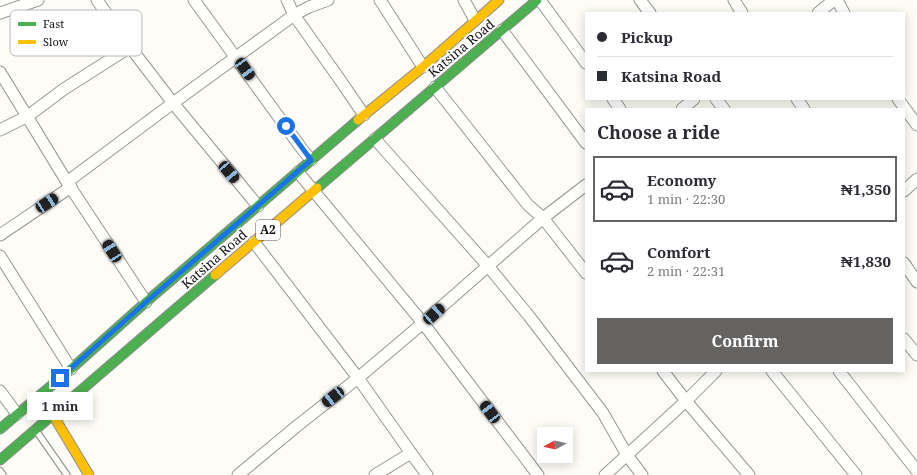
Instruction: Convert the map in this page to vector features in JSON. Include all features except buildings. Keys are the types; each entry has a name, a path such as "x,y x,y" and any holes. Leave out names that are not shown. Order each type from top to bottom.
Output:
{"main road":[{"name":"Katsina Road","path":"0,429 311,160 423,67 499,0"},
{"name":"Katsina Road","path":"0,460 313,190 538,0"},
{"path":"53,415 89,475"}],"street":[{"path":"0,13 38,0"},
{"path":"97,0 104,10"},
{"path":"194,0 311,160"},
{"path":"286,0 294,15 364,115"},
{"path":"0,235 69,185 173,103 294,15 308,7 328,0"},
{"path":"380,0 423,67"},
{"path":"464,0 475,20"},
{"path":"538,0 585,62"},
{"path":"640,0 649,12"},
{"path":"734,0 741,12"},
{"path":"819,12 835,0 843,12"},
{"path":"502,30 585,142"},
{"path":"0,130 28,116 64,90 116,56"},
{"path":"137,56 173,103 258,206"},
{"path":"0,72 69,185 146,302"},
{"path":"435,87 528,205 544,218 585,272"},
{"path":"683,108 693,100"},
{"path":"717,100 723,108"},
{"path":"905,109 917,125"},
{"path":"375,139 488,266 529,316 603,413 627,455 642,475"},
{"path":"298,172 423,324 538,475"},
{"path":"905,191 917,179"},
{"path":"238,475 423,324 544,218 585,187"},
{"path":"254,242 358,378 427,475"},
{"path":"0,256 71,369"},
{"path":"905,264 917,282"},
{"path":"905,340 917,355"},
{"path":"664,372 686,401 749,475"},
{"path":"605,475 686,401 715,372"},
{"path":"773,372 856,475"},
{"path":"841,372 917,472"},
{"path":"0,391 17,414"},
{"path":"375,475 411,453"}],"lane":[{"path":"36,430 67,475"},
{"path":"0,471 3,475"}],"traffic: fast":[{"path":"317,188 537,0"},
{"path":"0,429 358,120"},
{"path":"0,460 215,275"}],"traffic: slow":[{"path":"358,120 423,67 499,0"},
{"path":"215,275 317,188"},
{"path":"53,415 89,475"}],"route":[{"path":"60,378 311,160 286,126"}]}
